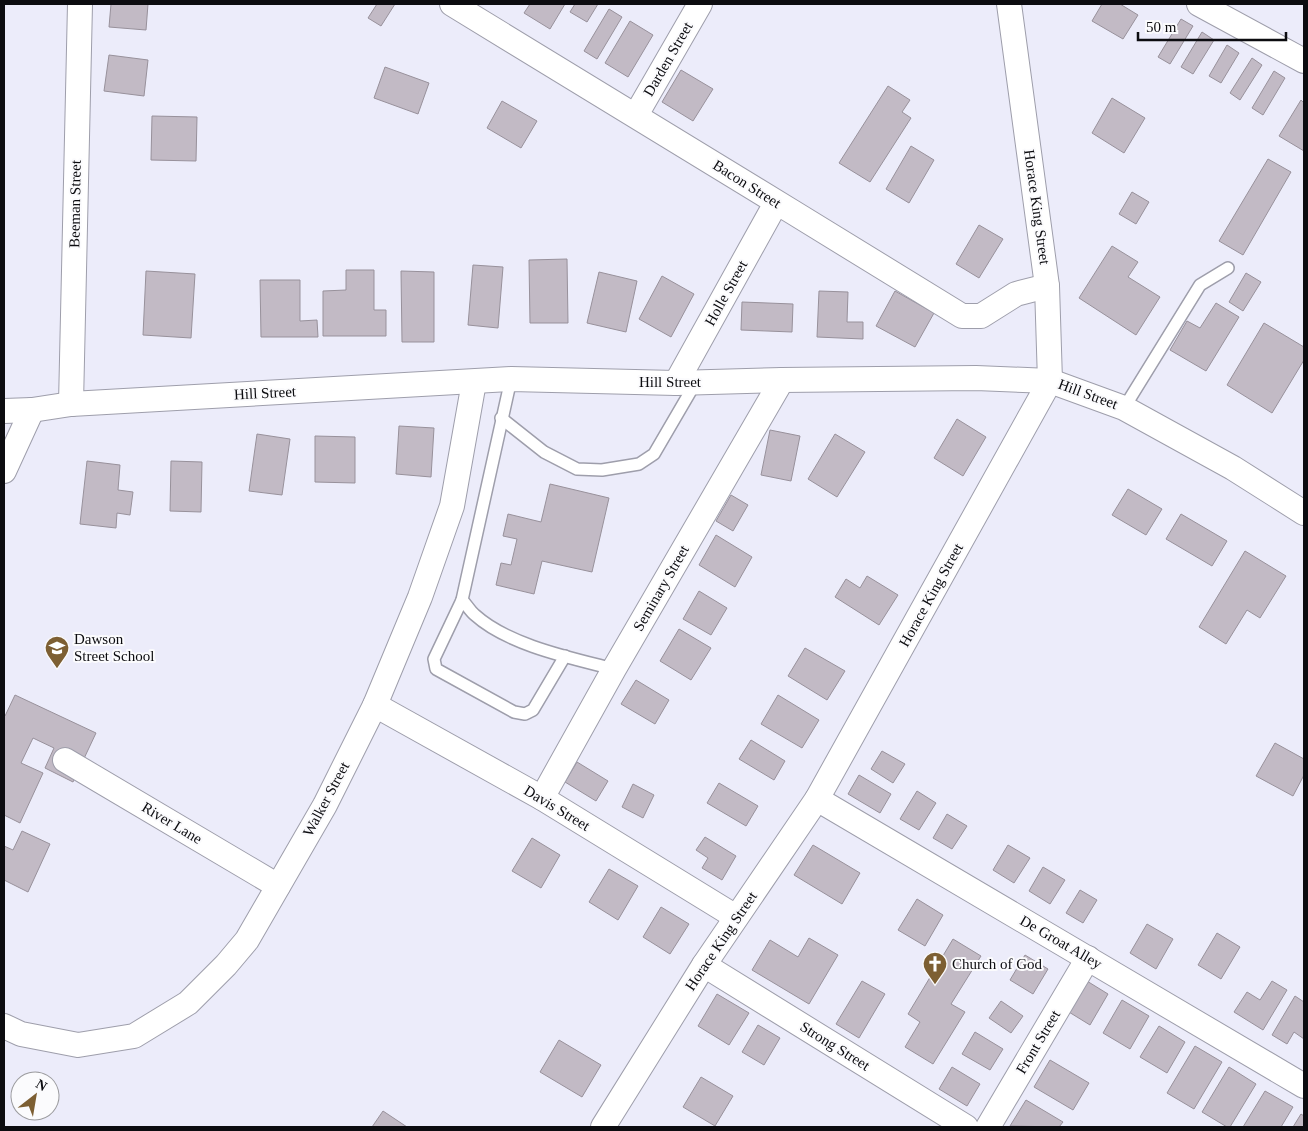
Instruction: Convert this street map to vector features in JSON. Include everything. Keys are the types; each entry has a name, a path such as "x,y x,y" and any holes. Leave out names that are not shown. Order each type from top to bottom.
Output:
{"street":[{"name":"Beeman Street","path":"71,404 80,4"},
{"name":"Bacon Street","path":"452,4 962,316 981,316 1016,294 1047,286"},
{"name":"Darden Street","path":"636,115 700,4"},
{"name":"Horace King Street","path":"603,1127 704,965 817,799 1050,381 1047,286 1009,4"},
{"path":"1199,4 1304,61"},
{"name":"Holle Street","path":"686,383 776,203"},
{"name":"Hill Street","path":"4,411 32,410 71,404 510,379 686,383 976,378 1050,381 1124,408 1232,468 1304,512"},
{"name":"Seminary Street","path":"542,798 614,669 782,380"},
{"name":"Walker Street","path":"4,1026 21,1034 78,1045 134,1036 188,1003 226,965 247,940 325,805 375,705 420,597 452,506 474,382"},
{"path":"4,471 32,410"},
{"name":"Davis Street","path":"375,705 542,798 736,916"},
{"name":"River Lane","path":"65,760 278,886"},
{"name":"De Groat Alley","path":"817,799 1304,1086"},
{"name":"Front Street","path":"988,1127 1088,958"},
{"name":"Strong Street","path":"704,965 966,1127"}],"lane":[{"path":"1124,408 1200,285 1228,268"},
{"path":"510,379 462,600 434,659 436,669 514,712 524,714 533,710 566,656"},
{"path":"501,418 544,452 577,469 602,470 639,464 654,454 686,383"},
{"path":"462,600 474,615 498,632 543,650 614,669"}],"building":[{"path":"111,4 148,4 146,30 109,27"},
{"path":"377,4 395,4 381,26 368,18"},
{"path":"530,4 565,4 550,29 524,13"},
{"path":"575,4 598,4 587,22 570,12"},
{"path":"1102,4 1120,4 1138,15 1123,39 1092,21"},
{"path":"609,9 622,17 597,59 584,51"},
{"path":"1181,19 1193,26 1170,64 1158,57"},
{"path":"630,21 653,35 628,77 605,63"},
{"path":"1202,32 1214,40 1193,74 1181,67"},
{"path":"1227,45 1239,53 1221,83 1209,76"},
{"path":"109,55 148,60 144,96 104,91"},
{"path":"1252,58 1262,65 1240,100 1230,93"},
{"path":"385,67 429,83 418,114 374,98"},
{"path":"681,70 713,89 693,121 662,102"},
{"path":"1274,71 1285,78 1263,115 1252,108"},
{"path":"888,86 910,100 902,112 911,118 870,182 839,163"},
{"path":"1112,98 1145,118 1124,153 1092,133"},
{"path":"1301,100 1304,103 1304,151 1279,136"},
{"path":"502,101 537,121 521,148 487,128"},
{"path":"152,116 197,117 196,161 151,160"},
{"path":"911,146 934,160 909,203 886,189"},
{"path":"1268,159 1291,172 1243,255 1219,241"},
{"path":"1132,192 1149,202 1136,224 1119,214"},
{"path":"979,225 1003,239 979,278 956,264"},
{"path":"1112,246 1138,262 1128,277 1160,297 1136,335 1079,298"},
{"path":"567,259 568,323 530,323 529,260"},
{"path":"473,265 503,267 498,328 468,325"},
{"path":"346,270 374,270 374,310 386,310 386,336 323,336 323,291 346,290"},
{"path":"146,271 195,274 191,338 143,335"},
{"path":"401,271 434,272 434,342 402,342"},
{"path":"599,272 637,281 626,332 587,323"},
{"path":"1246,273 1261,282 1243,311 1229,302"},
{"path":"662,276 694,294 671,337 639,319"},
{"path":"260,280 300,280 300,321 317,320 318,337 261,337"},
{"path":"819,291 848,292 847,322 863,322 863,339 817,337"},
{"path":"895,291 934,313 915,347 876,326"},
{"path":"742,302 793,304 792,332 741,330"},
{"path":"1216,303 1239,317 1206,371 1170,350 1187,321 1200,328"},
{"path":"1264,323 1304,347 1304,360 1272,413 1227,385"},
{"path":"957,419 986,437 963,476 934,458"},
{"path":"399,426 434,428 431,477 396,474"},
{"path":"770,430 800,436 791,481 761,475"},
{"path":"257,434 290,439 282,495 249,491"},
{"path":"835,434 865,452 837,497 808,479"},
{"path":"315,436 355,437 355,483 315,482"},
{"path":"87,461 120,465 118,490 133,492 130,515 117,513 116,528 80,524"},
{"path":"171,461 202,462 201,512 170,511"},
{"path":"550,484 609,498 592,572 542,561 534,594 496,585 501,563 511,565 517,539 503,536 508,514 541,522"},
{"path":"1128,489 1162,509 1146,535 1112,515"},
{"path":"731,495 748,505 733,531 716,521"},
{"path":"1181,514 1227,541 1212,566 1166,539"},
{"path":"716,535 752,557 735,587 699,565"},
{"path":"1245,551 1286,576 1260,618 1247,610 1226,644 1199,627"},
{"path":"867,576 898,595 879,625 835,597 846,579 860,588"},
{"path":"699,591 727,608 711,635 683,619"},
{"path":"679,629 711,648 691,680 660,661"},
{"path":"805,648 845,671 827,700 788,676"},
{"path":"636,680 669,700 655,724 621,704"},
{"path":"15,695 96,733 73,782 45,768 54,748 33,738 21,763 43,773 20,823 4,815 4,715"},
{"path":"778,695 819,720 802,748 761,724"},
{"path":"751,740 785,761 774,780 739,759"},
{"path":"1275,743 1304,759 1304,775 1293,796 1256,776"},
{"path":"882,751 905,764 893,783 871,769"},
{"path":"577,762 608,781 596,801 565,782"},
{"path":"859,775 891,794 880,813 848,794"},
{"path":"719,783 758,806 746,826 707,803"},
{"path":"633,784 654,795 643,818 622,807"},
{"path":"917,791 936,803 919,830 900,819"},
{"path":"947,814 967,826 952,849 933,838"},
{"path":"22,831 50,844 28,892 4,880 4,846 13,850"},
{"path":"705,837 736,856 722,880 702,868 708,858 696,850"},
{"path":"532,838 560,855 541,888 512,871"},
{"path":"813,845 860,873 842,904 794,875"},
{"path":"1008,845 1030,858 1014,883 993,870"},
{"path":"1043,867 1065,880 1050,904 1029,891"},
{"path":"609,869 638,886 618,920 589,902"},
{"path":"1080,890 1097,900 1083,923 1066,913"},
{"path":"917,899 943,915 925,946 898,930"},
{"path":"661,907 689,924 670,954 643,937"},
{"path":"1147,924 1173,939 1156,969 1130,953"},
{"path":"1217,933 1240,947 1221,979 1198,965"},
{"path":"809,938 838,955 809,1004 752,970 770,940 798,957"},
{"path":"953,939 981,956 951,1004 965,1012 933,1064 905,1047 920,1022 908,1014"},
{"path":"1025,955 1048,969 1033,994 1010,980"},
{"path":"1082,978 1108,994 1090,1025 1064,1009"},
{"path":"862,981 885,994 859,1038 836,1024"},
{"path":"1272,981 1287,990 1263,1030 1234,1012 1247,992 1260,1000"},
{"path":"717,994 749,1013 729,1045 698,1026"},
{"path":"1295,996 1304,1002 1304,1039 1294,1032 1287,1044 1272,1035"},
{"path":"1122,1000 1149,1016 1130,1049 1103,1033"},
{"path":"1001,1001 1023,1016 1011,1033 989,1018"},
{"path":"758,1025 780,1038 764,1065 742,1052"},
{"path":"1159,1026 1185,1042 1167,1073 1140,1057"},
{"path":"975,1032 1003,1049 990,1070 962,1054"},
{"path":"559,1040 601,1065 582,1097 540,1072"},
{"path":"1195,1046 1222,1062 1194,1109 1167,1093"},
{"path":"1050,1060 1089,1083 1073,1110 1034,1087"},
{"path":"952,1067 980,1084 967,1106 939,1089"},
{"path":"1229,1067 1256,1084 1230,1127 1227,1127 1202,1112"},
{"path":"701,1077 733,1096 715,1126 683,1107"},
{"path":"1265,1091 1293,1107 1281,1127 1243,1127"},
{"path":"1026,1100 1063,1122 1059,1127 1010,1126"},
{"path":"383,1111 407,1127 372,1127"},
{"path":"1301,1114 1304,1116 1304,1127 1293,1127"}],"place":[{"name":"Dawson Street School","path":"57,669"},
{"name":"Church of God","path":"935,985"}]}
